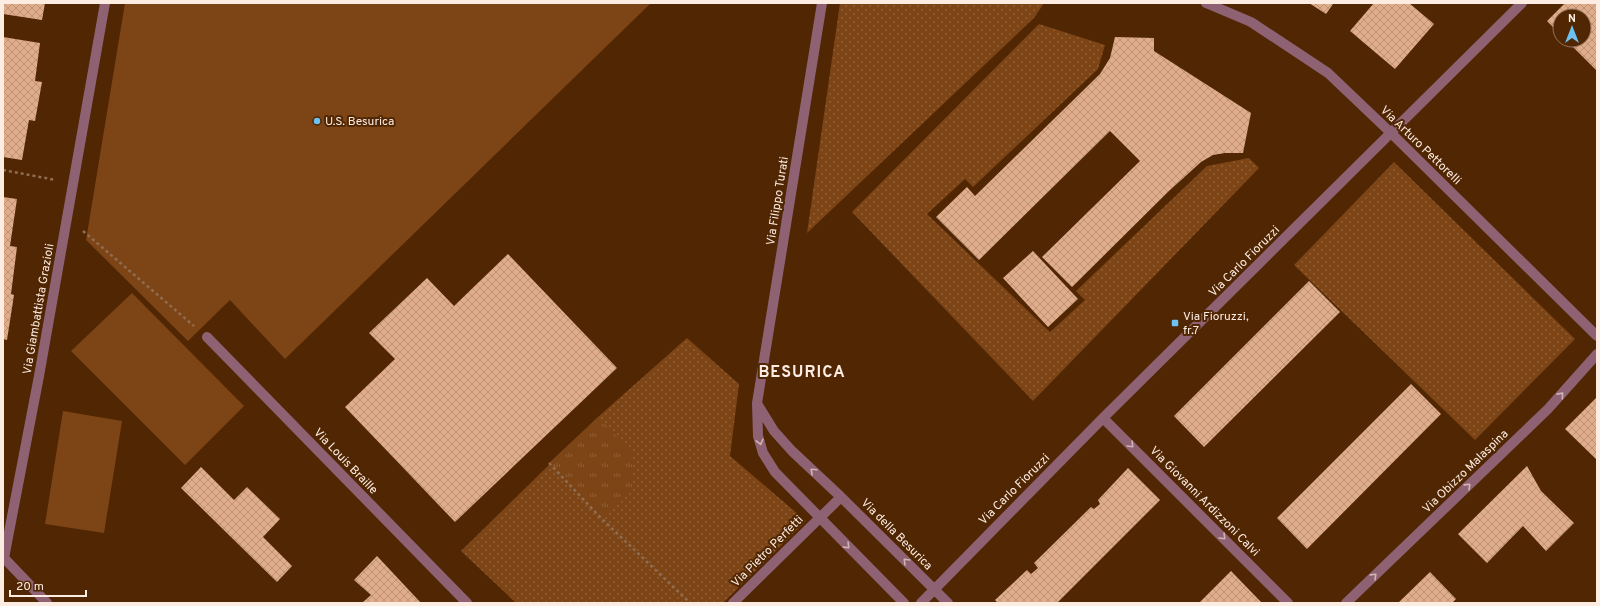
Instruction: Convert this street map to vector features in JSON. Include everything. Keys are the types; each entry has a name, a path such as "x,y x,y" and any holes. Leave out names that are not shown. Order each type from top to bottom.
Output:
{"street":[{"name":"Via Giambattista Grazioli","path":"47,603 4,559 105,3"},
{"name":"Via Filippo Turati","path":"757,403 822,3"},
{"name":"Via Arturo Pettorelli","path":"1206,3 1251,22 1328,73 1597,336"},
{"name":"Via Carlo Fioruzzi","path":"934,589 1103,418 1522,3"},
{"name":"Via Louis Braille","path":"207,337 467,603"},
{"name":"Via Obizzo Malaspina","path":"1346,603 1548,409 1597,354"},
{"name":"Via della Besurica","path":"757,403 774,431 792,451 841,497 948,603"},
{"path":"757,403 758,436 763,454 775,472 904,603"},
{"name":"Via Giovanni Ardizzoni Calvi","path":"1103,418 1288,603"},
{"path":"819,518 841,497"},
{"name":"Via Pietro Perfetti","path":"734,603 819,518"},
{"name":"Via della Besurica","path":"921,603 934,589"}],"path":[{"path":"3,170 73,183"},
{"path":"67,217 207,337"},
{"path":"549,463 601,518 690,603"}],"green space":[{"name":"U.S. Besurica","path":"125,3 651,3 285,359 230,300 188,341 86,240"},
{"path":"840,3 1044,3 1034,18 807,233"},
{"path":"1039,24 1105,45 1098,69 973,187 965,179 927,214 1050,332 1085,300 1076,291 1207,166 1249,158 1259,168 1033,401 852,212"},
{"path":"1394,162 1575,339 1475,440 1294,265"},
{"path":"132,293 244,406 185,465 71,351"},
{"path":"687,338 739,384 730,456 806,521 723,603 516,603 461,551 598,417"},
{"path":"63,411 122,421 104,533 45,524"},
{"path":"598,417 632,452 632,489 601,518 549,463"}],"building":[{"path":"3,3 45,3 42,20 3,14"},
{"path":"1309,3 1332,3 1333,4 1326,14"},
{"path":"1374,3 1409,3 1434,24 1395,69 1350,31"},
{"path":"1565,3 1597,3 1597,71 1574,48 1592,48 1592,8 1560,8"},
{"path":"1552,16 1552,26 1547,21"},
{"path":"3,37 40,43 35,81 42,82 35,121 29,120 22,160 3,157"},
{"path":"1115,37 1154,38 1154,51 1251,113 1243,153 1213,155 1201,162 1169,191 1072,287 1042,257 1140,161 1110,131 979,260 936,217 967,187 975,196 1100,74 1110,58"},
{"path":"3,197 17,199 10,246 17,247 11,294 14,295 7,340 3,339"},
{"path":"1033,251 1078,299 1048,327 1003,278"},
{"path":"508,254 617,368 455,522 345,407 395,359 369,333 427,278 454,306"},
{"path":"1309,281 1340,312 1204,447 1174,416"},
{"path":"1411,384 1441,414 1307,549 1277,518"},
{"path":"1597,397 1597,460 1565,429"},
{"path":"1527,466 1541,491 1574,523 1546,551 1523,526 1487,563 1458,534"},
{"path":"201,467 234,500 247,487 280,519 263,537 292,566 277,582 181,488"},
{"path":"1128,468 1160,500 1057,603 998,603 995,600 1027,570 1031,574 1038,568 1034,563 1091,507 1094,509 1100,504 1098,500"},
{"path":"377,556 421,603 362,603 371,595 354,580"},
{"path":"1231,571 1262,603 1199,603"},
{"path":"1430,572 1456,599 1452,603 1398,603"}],"place":[{"name":"U.S. Besurica","path":"317,121"},
{"name":"Via Fioruzzi, fr.7","path":"1175,323"}],"district":[{"name":"BESURICA","path":"802,371"}]}
